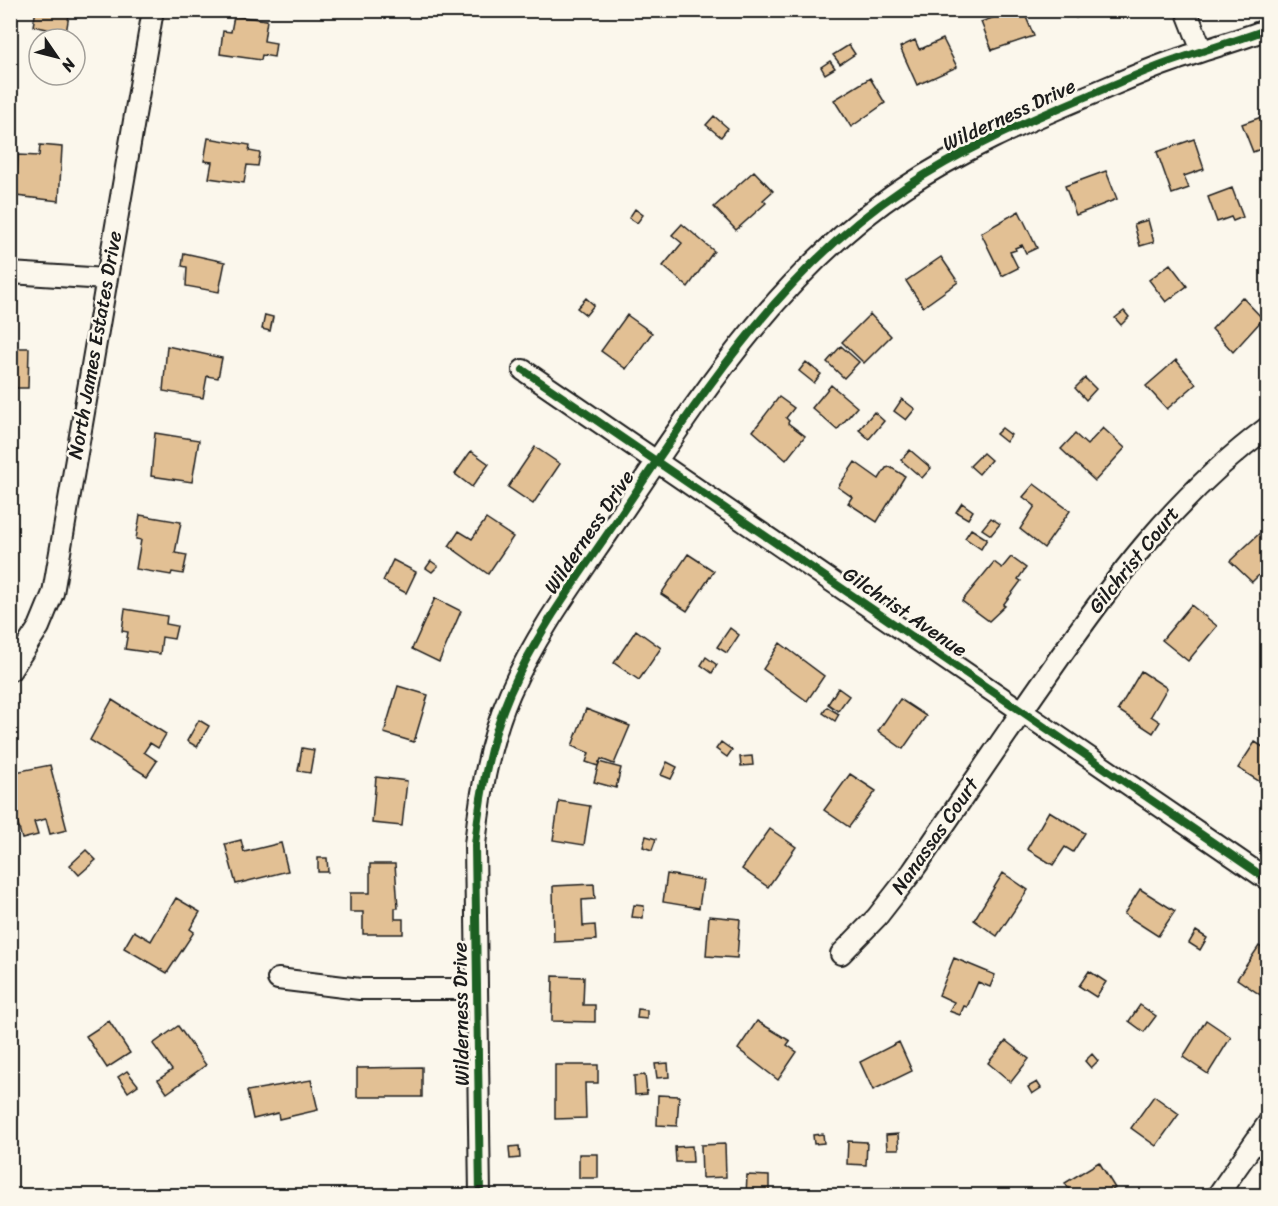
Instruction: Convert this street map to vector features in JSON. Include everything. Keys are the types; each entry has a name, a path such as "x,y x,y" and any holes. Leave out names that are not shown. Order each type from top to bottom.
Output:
{"street":[{"name":"North James Estates Drive","path":"11,670 39,627 53,593 153,10"},
{"path":"1186,10 1202,51"},
{"name":"Wilderness Drive","path":"480,1196 475,845 483,784 494,739 509,695 529,654 656,462 712,382 762,317 802,273 844,233 901,190 954,156 1012,127 1202,51 1268,29"},
{"path":"10,273 106,279"},
{"name":"Gilchrist Avenue","path":"523,370 1268,880"},
{"name":"Gilchrist Court","path":"1021,712 1108,587 1144,542 1213,471 1268,427"},
{"name":"Nanassas Court","path":"840,954 877,917 912,872 1021,712"},
{"path":"278,979 360,989 476,989"},
{"path":"1217,1196 1268,1124"}],"building":[{"path":"36,10 80,10 79,17 69,15 67,27 33,26"},
{"path":"1014,10 1023,10 1034,36 992,50 981,22"},
{"path":"1073,10 1095,10 1076,18"},
{"path":"234,16 267,20 264,41 276,43 274,57 262,55 261,60 220,54 223,31 231,32"},
{"path":"943,39 957,67 917,85 900,47 915,40 919,49"},
{"path":"849,45 855,54 840,64 833,55"},
{"path":"830,61 835,68 825,74 821,67"},
{"path":"870,78 885,103 851,127 834,100"},
{"path":"1268,111 1268,146 1253,152 1242,124 1264,116 1262,113"},
{"path":"714,116 728,128 721,137 706,125"},
{"path":"208,138 250,145 249,151 260,153 258,166 247,165 244,183 209,178 212,162 204,161"},
{"path":"1194,139 1204,169 1184,176 1189,188 1172,194 1157,152"},
{"path":"40,145 62,147 59,201 16,196 18,155 39,156"},
{"path":"754,171 773,191 763,200 766,203 736,230 714,207"},
{"path":"1106,171 1117,199 1076,215 1065,186"},
{"path":"1232,188 1243,217 1233,221 1231,217 1217,222 1208,197"},
{"path":"635,209 643,215 637,223 629,218"},
{"path":"1019,211 1037,248 1026,253 1022,245 1010,252 1018,268 1002,276 981,233"},
{"path":"1148,220 1154,242 1140,246 1134,224"},
{"path":"682,224 714,251 688,287 663,266 682,243 672,235"},
{"path":"184,253 225,262 219,292 186,286 187,267 182,266"},
{"path":"941,257 958,282 923,307 906,281"},
{"path":"1170,264 1187,286 1166,302 1149,280"},
{"path":"1242,297 1263,319 1233,352 1212,329"},
{"path":"586,298 594,305 586,315 577,308"},
{"path":"1124,311 1129,317 1121,325 1115,318"},
{"path":"870,314 891,336 864,363 842,342"},
{"path":"265,315 273,317 270,331 262,329"},
{"path":"627,315 652,333 626,369 601,351"},
{"path":"167,346 222,358 218,378 207,376 203,398 163,391"},
{"path":"841,346 859,362 844,378 827,362"},
{"path":"10,348 29,348 28,388 10,388"},
{"path":"1176,360 1196,384 1167,409 1146,386"},
{"path":"806,362 821,374 814,383 799,371"},
{"path":"1085,378 1096,389 1086,400 1075,388"},
{"path":"831,385 857,407 837,430 812,408"},
{"path":"779,397 794,408 786,418 788,423 805,436 786,460 753,431"},
{"path":"902,399 915,409 906,420 894,411"},
{"path":"874,412 884,421 869,439 859,430"},
{"path":"1002,428 1011,435 1006,442 996,434"},
{"path":"1103,428 1125,448 1095,481 1061,449 1075,434 1087,445"},
{"path":"155,433 199,440 192,482 151,476"},
{"path":"535,447 560,464 533,504 508,487"},
{"path":"910,450 931,468 922,478 901,460"},
{"path":"471,451 489,464 472,487 455,474"},
{"path":"983,453 991,460 979,474 970,466"},
{"path":"855,462 879,479 886,468 890,467 905,476 877,522 848,503 852,497 838,487"},
{"path":"1034,484 1070,511 1044,548 1020,529 1035,506 1023,497"},
{"path":"962,503 973,511 968,519 956,512"},
{"path":"140,515 181,522 175,553 187,555 183,574 172,572 171,575 136,569 141,540 136,539"},
{"path":"991,518 1000,524 991,535 982,529"},
{"path":"486,519 513,537 488,574 449,546 459,531 472,539"},
{"path":"971,529 987,539 981,549 965,538"},
{"path":"1262,531 1268,537 1268,566 1252,582 1230,561"},
{"path":"688,554 714,571 687,611 661,594"},
{"path":"1011,557 1026,568 1018,579 1021,581 1003,605 1005,606 989,621 962,601 994,562 1002,568"},
{"path":"393,560 416,572 406,593 383,581"},
{"path":"431,561 438,566 432,572 426,568"},
{"path":"435,598 461,611 439,662 412,649"},
{"path":"1191,605 1217,626 1188,661 1162,640"},
{"path":"125,609 167,616 166,624 177,626 174,639 162,637 160,654 125,649 128,632 122,631"},
{"path":"730,628 739,635 727,653 717,647"},
{"path":"636,630 661,648 639,680 614,663"},
{"path":"780,643 824,676 807,701 763,669"},
{"path":"706,657 717,665 712,673 701,665"},
{"path":"1141,671 1167,688 1151,716 1160,722 1153,733 1118,710"},
{"path":"398,686 428,695 414,742 384,733"},
{"path":"838,688 849,696 838,711 828,704"},
{"path":"900,699 926,716 903,749 878,731"},
{"path":"112,700 166,734 158,748 150,743 144,752 157,761 147,776 90,740"},
{"path":"827,707 839,714 835,721 823,713"},
{"path":"586,709 630,726 614,764 601,759 598,766 586,762 589,753 572,746"},
{"path":"199,720 209,726 197,747 187,741"},
{"path":"721,742 732,750 727,757 716,749"},
{"path":"1255,742 1268,750 1268,787 1238,768"},
{"path":"302,748 314,750 310,773 298,771"},
{"path":"752,756 753,765 741,766 740,757"},
{"path":"599,762 621,768 616,788 594,782"},
{"path":"667,762 677,767 671,779 661,775"},
{"path":"50,765 67,830 50,834 46,819 34,822 38,835 22,839 10,796 10,773"},
{"path":"850,774 876,791 849,827 824,810"},
{"path":"376,777 407,781 402,826 372,823"},
{"path":"559,801 590,806 584,845 553,840"},
{"path":"1049,811 1085,833 1073,852 1065,847 1053,865 1027,849"},
{"path":"770,829 796,847 768,887 742,869"},
{"path":"646,836 656,839 652,850 643,847"},
{"path":"241,840 244,852 281,843 288,871 236,884 225,844"},
{"path":"86,850 96,860 79,875 70,865"},
{"path":"318,858 327,858 328,872 318,872"},
{"path":"370,864 395,864 398,908 395,908 395,919 403,919 403,934 363,934 363,912 350,912 350,893 370,893"},
{"path":"1003,873 1028,890 997,936 974,920"},
{"path":"667,874 703,880 699,908 663,902"},
{"path":"594,884 595,899 582,900 583,926 595,925 596,940 554,942 553,886"},
{"path":"1140,889 1175,911 1158,936 1124,914"},
{"path":"176,898 200,912 190,929 194,932 167,973 124,948 134,931 151,941"},
{"path":"634,905 644,906 643,918 632,917"},
{"path":"709,916 740,919 737,958 706,956"},
{"path":"1196,931 1207,938 1200,950 1189,943"},
{"path":"1259,946 1268,952 1268,988 1262,996 1237,979"},
{"path":"954,958 995,975 990,987 978,982 967,1007 964,1006 960,1015 949,1011 954,1002 939,995"},
{"path":"1089,971 1106,982 1096,997 1079,986"},
{"path":"553,976 584,977 583,1005 595,1005 595,1022 552,1021"},
{"path":"1140,1005 1156,1016 1144,1032 1129,1021"},
{"path":"638,1009 647,1010 647,1019 637,1018"},
{"path":"1206,1020 1231,1037 1208,1074 1183,1057"},
{"path":"109,1021 130,1053 107,1068 86,1036"},
{"path":"757,1021 790,1041 787,1045 797,1052 778,1080 738,1049"},
{"path":"178,1026 206,1065 167,1093 158,1080 172,1070 153,1044"},
{"path":"1006,1041 1029,1059 1011,1082 988,1063"},
{"path":"899,1042 912,1071 873,1090 860,1062"},
{"path":"1092,1054 1098,1061 1091,1068 1085,1061"},
{"path":"668,1063 669,1077 657,1078 655,1064"},
{"path":"555,1065 598,1065 598,1083 585,1083 586,1118 555,1119"},
{"path":"422,1067 422,1097 357,1097 357,1068"},
{"path":"127,1071 138,1085 128,1092 118,1077"},
{"path":"645,1075 647,1094 635,1095 634,1076"},
{"path":"311,1080 318,1110 279,1119 278,1113 253,1119 247,1091"},
{"path":"1037,1082 1041,1088 1032,1094 1028,1087"},
{"path":"658,1095 679,1096 677,1126 657,1125"},
{"path":"1154,1096 1179,1114 1156,1146 1131,1128"},
{"path":"823,1134 824,1143 814,1144 813,1135"},
{"path":"898,1134 899,1149 887,1149 886,1135"},
{"path":"848,1141 867,1142 866,1165 847,1164"},
{"path":"725,1144 726,1177 702,1178 701,1145"},
{"path":"519,1146 520,1158 510,1159 509,1147"},
{"path":"692,1146 693,1162 676,1162 675,1147"},
{"path":"579,1154 598,1154 598,1178 579,1178"},
{"path":"1099,1162 1115,1188 1103,1196 1073,1196 1065,1183"},
{"path":"747,1175 769,1176 769,1196 746,1196"}],"cycle path":[{"path":"480,1196 475,845 480,806 496,730 510,693 534,646 576,579 682,424 747,337 819,257 860,221 926,174 1016,127 1154,68 1268,29"},
{"path":"523,370 1268,880"}]}
